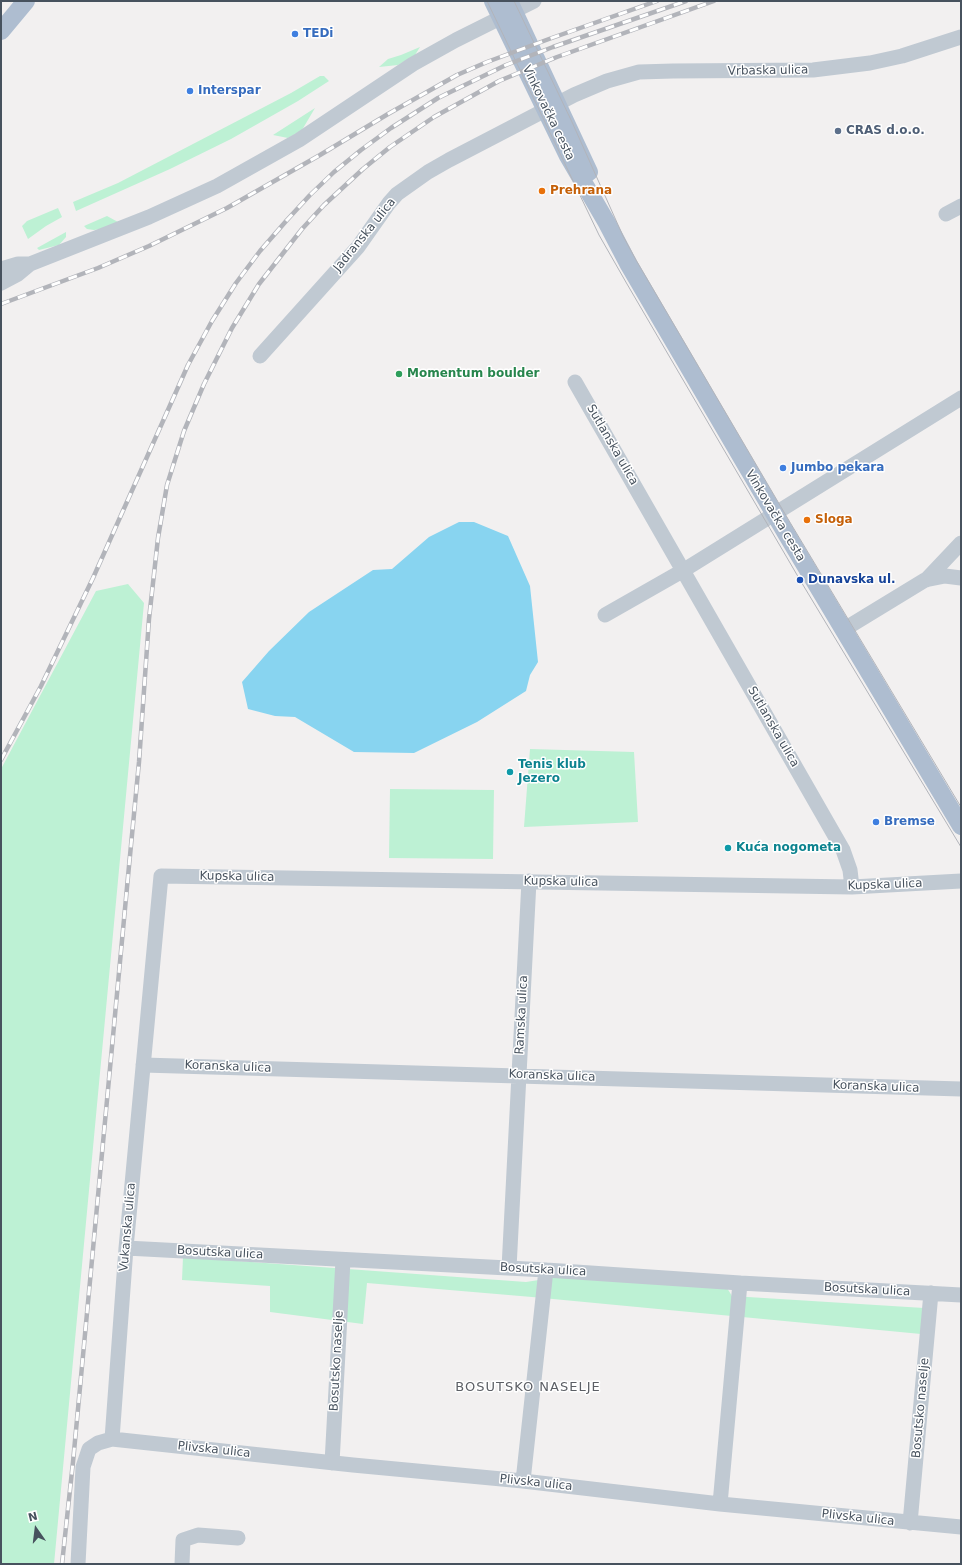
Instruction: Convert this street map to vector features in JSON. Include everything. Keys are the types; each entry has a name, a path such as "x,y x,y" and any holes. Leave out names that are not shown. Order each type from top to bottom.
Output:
{"main road":[{"path":"1,31 26,1"},
{"name":"Vinkovačka cesta","path":"493,1 568,156 608,223 629,264 774,514 961,826"},
{"name":"Vinkovačka cesta","path":"509,1 588,168 608,223"}],"street":[{"path":"1,283 18,274 30,264 149,217 217,186 299,140 436,50 533,2"},
{"name":"Vrbaska ulica","path":"532,116 574,95 607,81 639,72 813,70 870,63 902,56 961,37"},
{"name":"Jadranska ulica","path":"260,356 358,247 389,203 398,194 435,168 532,116"},
{"path":"946,214 961,206"},
{"path":"1,269 18,264 30,264"},
{"name":"Sutlanska ulica","path":"575,382 843,850 850,870 852,887"},
{"path":"605,615 684,570 961,398"},
{"path":"843,630 925,580 957,547"},
{"path":"957,547 955,563 961,574"},
{"path":"925,580 945,576 961,578"},
{"name":"Kupska ulica","path":"161,876 852,887 961,881"},
{"name":"Vukanska ulica","path":"112,1439 126,1248 161,876"},
{"name":"Ramska ulica","path":"509,1268 530,881"},
{"name":"Koranska ulica","path":"143,1065 961,1089"},
{"name":"Bosutska ulica","path":"126,1248 546,1270 740,1283 961,1295"},
{"name":"Bosutsko naselje","path":"332,1462 343,1260"},
{"path":"523,1481 546,1270"},
{"path":"720,1504 740,1283"},
{"name":"Bosutsko naselje","path":"910,1523 931,1294"},
{"path":"78,1564 83,1467 89,1449 98,1443 112,1439"},
{"name":"Plivska ulica","path":"112,1439 523,1481 720,1504 961,1527"},
{"path":"182,1564 183,1540 198,1535 238,1538"}],"green space":[{"path":"420,47 415,55 398,65 379,67 388,59"},
{"path":"320,76 324,76 329,81 298,101 231,139 170,169 76,211 73,202 118,183 291,93"},
{"path":"315,108 302,130 288,138 273,135"},
{"path":"58,208 62,217 28,239 22,226 27,221"},
{"path":"107,216 118,222 101,229 94,230 87,229 84,226"},
{"path":"66,232 66,237 59,245 39,250 37,248"},
{"path":"128,584 144,603 54,1564 1,1564 1,769 96,591"},
{"path":"530,749 634,752 638,822 524,827"},
{"path":"390,789 494,790 493,859 389,858"},
{"path":"183,1257 526,1282 558,1277 727,1288 732,1296 924,1308 921,1334 367,1283 363,1324 270,1312 270,1286 182,1280"}],"water":[{"path":"459,522 474,522 508,536 530,586 538,662 530,675 526,691 477,722 414,753 354,752 295,717 275,716 248,709 242,682 269,651 309,612 373,570 392,569 429,537"}],"tram line":[{"path":"487,1 599,235 800,580 961,847"},
{"path":"514,1 572,122 623,236 636,260 791,524 961,807"}],"railway":[{"path":"1,304 98,268 149,246 227,208 457,75 549,39 657,1"},
{"path":"1,760 41,686 93,578 188,365 212,321 236,283 260,251 287,220 334,172 361,150 391,128 438,98 506,65 553,47 686,1"},
{"path":"62,1564 73,1462 139,762 149,619 158,538 167,485 184,431 204,384 232,328 259,284 302,229 324,205 363,169 390,147 434,117 499,81 557,57 714,1"}],"place":[{"name":"TEDi","path":"295,34"},
{"name":"Interspar","path":"190,91"},
{"name":"CRAS d.o.o.","path":"838,131"},
{"name":"Prehrana","path":"542,191"},
{"name":"Momentum boulder","path":"399,374"},
{"name":"Jumbo pekara","path":"783,468"},
{"name":"Sloga","path":"807,520"},
{"name":"Dunavska ul.","path":"800,580"},
{"name":"Tenis klub Jezero","path":"510,772"},
{"name":"Bremse","path":"876,822"},
{"name":"Kuća nogometa","path":"728,848"}],"district":[{"name":"BOSUTSKO NASELJE","path":"528,1388"}]}
